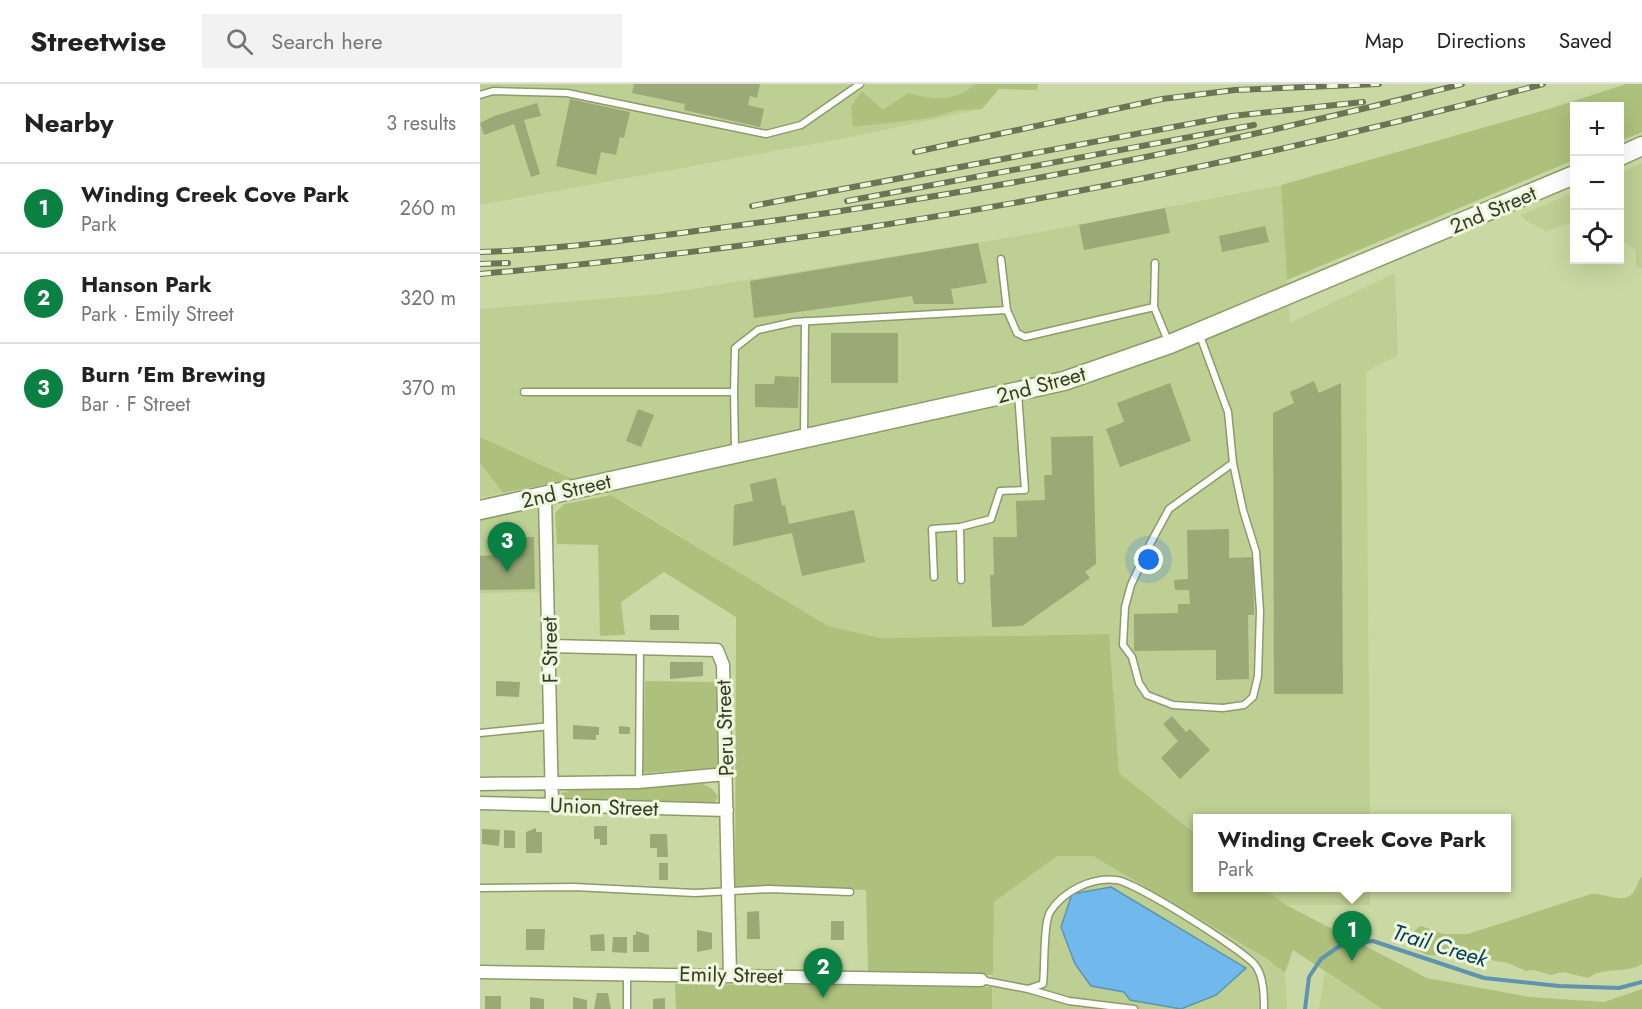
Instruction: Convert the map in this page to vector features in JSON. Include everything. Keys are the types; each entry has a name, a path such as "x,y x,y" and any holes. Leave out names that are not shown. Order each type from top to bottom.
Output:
{"main road":[{"path":"1624,154 1642,146"},
{"name":"2nd Street","path":"480,510 1018,392 1113,366 1570,177"}],"street":[{"name":"F Street","path":"545,496 552,805"},
{"name":"Peru Street","path":"550,646 717,650 723,665 730,975"},
{"name":"Union Street","path":"480,784 552,785 639,782 726,774"},
{"name":"Union Street","path":"480,803 728,810"},
{"name":"Emily Street","path":"480,972 981,980"}],"lane":[{"path":"480,95 493,91 567,93 766,134 801,125 860,84"},
{"path":"1001,259 1007,310 1017,333 1025,337 1154,307"},
{"path":"1155,263 1154,307 1170,344"},
{"path":"736,454 735,348 758,330 805,321 1007,310"},
{"path":"804,439 805,321"},
{"path":"1199,332 1228,412 1233,463 1243,510 1256,552 1260,611 1258,676 1253,697 1244,705 1223,708 1173,705 1147,695 1139,683 1132,657 1123,645 1125,607 1131,585 1169,509 1233,463"},
{"path":"524,392 734,392"},
{"path":"934,577 932,529 960,527 991,519 1000,491 1025,490 1018,392"},
{"path":"960,527 961,580"},
{"path":"639,782 640,647"},
{"path":"480,733 551,726"},
{"path":"1028,988 1043,984 1049,913 1071,891 1098,879 1119,880 1141,890 1235,949 1257,966 1263,988 1264,1009"},
{"path":"480,888 574,887 695,893 769,889 850,892"},
{"path":"627,974 627,1009"},
{"path":"981,980 1028,988 1069,1001 1134,1009"}],"shaded area":[{"path":"480,84 982,84 982,109 851,137 480,205"},
{"path":"976,84 1038,84 1037,90 999,89 982,109 957,110 930,118 853,127 851,106 862,91 883,110 908,93 935,98 951,97"},
{"path":"1626,84 1642,84 1642,132 1624,139 1624,102 1571,102"},
{"path":"1570,102 1570,162 1287,280 1281,185"},
{"path":"1642,163 1642,268 1636,268 1636,251 1624,242 1624,171"},
{"path":"1281,185 1290,323 1395,273 1398,355 1366,372 1370,814 1193,814 1193,832 1119,773 1108,634 881,638 828,626 621,500 480,437 480,309 660,294 1030,234"},
{"path":"1570,194 1570,222 1546,231 1526,221 1521,215"},
{"path":"480,437 573,479 503,493 480,463"},
{"path":"480,463 503,493 480,498"},
{"path":"611,495 828,626 881,638 1109,634 1119,773 1193,832 1193,892 1269,892 1286,905 1427,978 1530,997 1604,1002 1642,989 1642,1009 1382,1009 1293,950 1285,973 1266,958 1093,856 1057,856 994,902 993,975 868,971 866,890 735,887 736,617 664,572 621,602 625,635 600,636 598,545 557,544 555,513 564,504"},
{"path":"542,508 545,592 480,593 480,519"},
{"path":"645,681 716,682 719,763 716,768 643,773"},
{"path":"702,784 711,788 718,796 713,806 562,801 560,797 561,793 572,790"},
{"path":"1057,856 1093,856 1266,958 1285,973 1287,1009 992,1009 994,902"},
{"path":"1642,876 1642,964 1636,967 1601,972 1588,978 1563,972 1551,975 1534,970 1526,971 1508,963 1472,957 1427,955 1412,948 1412,935 1421,926 1443,934 1468,934 1591,894 1624,898 1633,893"},
{"path":"1269,892 1370,892 1370,905 1286,905"},
{"path":"1325,972 1382,1009 1319,1009"},
{"path":"675,984 992,987 992,1009 676,1009"}],"water":[{"path":"1111,887 1246,968 1216,995 1181,1009 1130,1000 1124,992 1091,986 1075,964 1061,927 1072,894"}],"building":[{"path":"634,84 760,84 757,98 750,96 748,105 764,109 760,127 684,110 685,104 632,93"},
{"path":"570,99 630,112 624,138 620,137 616,155 601,152 596,175 556,166"},
{"path":"537,103 541,116 524,120 540,174 531,177 514,124 484,135 480,123 494,116"},
{"path":"1165,208 1170,233 1084,250 1079,225"},
{"path":"1265,226 1269,242 1222,252 1219,236"},
{"path":"978,243 987,283 951,289 954,304 914,304 912,296 754,318 750,281"},
{"path":"831,333 898,333 898,383 831,383"},
{"path":"775,376 799,377 798,408 755,407 755,384 774,384"},
{"path":"1314,381 1319,393 1341,383 1343,694 1274,694 1273,413 1294,403 1290,392"},
{"path":"1170,383 1191,441 1120,467 1106,429 1124,422 1117,403"},
{"path":"638,409 654,415 641,447 626,441"},
{"path":"1093,436 1096,564 1085,572 1090,578 1022,626 992,627 990,575 994,575 993,537 1017,537 1016,501 1045,500 1044,475 1052,475 1051,437"},
{"path":"776,478 782,506 785,505 789,524 854,510 865,562 802,576 792,533 733,546 734,505 753,501 750,484"},
{"path":"1229,529 1229,558 1253,557 1254,615 1248,615 1249,679 1216,680 1216,650 1134,651 1134,614 1178,613 1178,604 1190,604 1189,590 1175,590 1174,580 1188,579 1187,530"},
{"path":"493,537 534,537 535,589 480,590 480,556 493,555"},
{"path":"650,615 679,615 679,630 650,630"},
{"path":"670,662 703,662 703,676 670,679"},
{"path":"496,681 520,682 519,697 496,696"},
{"path":"1172,716 1186,732 1190,729 1210,750 1180,779 1161,758 1178,741 1163,724"},
{"path":"573,725 599,727 599,735 596,735 596,740 573,739"},
{"path":"619,726 630,727 630,734 619,734"},
{"path":"594,826 607,826 607,845 600,845 600,839 594,839"},
{"path":"536,828 536,832 542,832 542,853 526,853 526,832"},
{"path":"482,829 500,830 499,846 482,844"},
{"path":"504,830 515,831 515,848 504,848"},
{"path":"650,834 667,834 668,857 657,857 657,848 650,848"},
{"path":"659,863 668,863 668,880 659,880"},
{"path":"759,911 760,939 747,939 747,912"},
{"path":"831,921 844,921 844,940 831,940"},
{"path":"526,929 545,929 544,950 526,950"},
{"path":"697,930 712,933 712,949 697,952"},
{"path":"636,931 649,935 649,952 633,952 633,935 636,935"},
{"path":"604,934 605,951 591,951 590,935"},
{"path":"613,937 627,937 627,953 612,952"},
{"path":"597,993 608,993 611,1009 594,1009"},
{"path":"485,996 501,996 501,1009 485,1009"},
{"path":"530,997 544,999 544,1009 530,1009"},
{"path":"573,997 587,1000 587,1009 573,1009"},
{"path":"665,998 665,1009 653,1009 653,999"}],"waterway":[{"name":"Trail Creek","path":"1305,1009 1309,977 1321,959 1341,945 1373,941 1484,978 1559,986 1619,988 1642,982"}],"railway":[{"path":"915,152 1162,99 1235,90 1379,84"},
{"path":"480,252 551,248 764,222 1028,180 1289,126 1462,84"},
{"path":"480,274 614,261 749,244 1016,203 1281,149 1543,84"},
{"path":"752,206 1232,116 1363,102"},
{"path":"847,201 1254,125"},
{"path":"480,264 508,263"}],"place":[{"name":"Burn 'Em Brewing","path":"507,572"},
{"name":"Winding Creek Cove Park","path":"1352,961"},
{"name":"Hanson Park","path":"823,998"}]}
